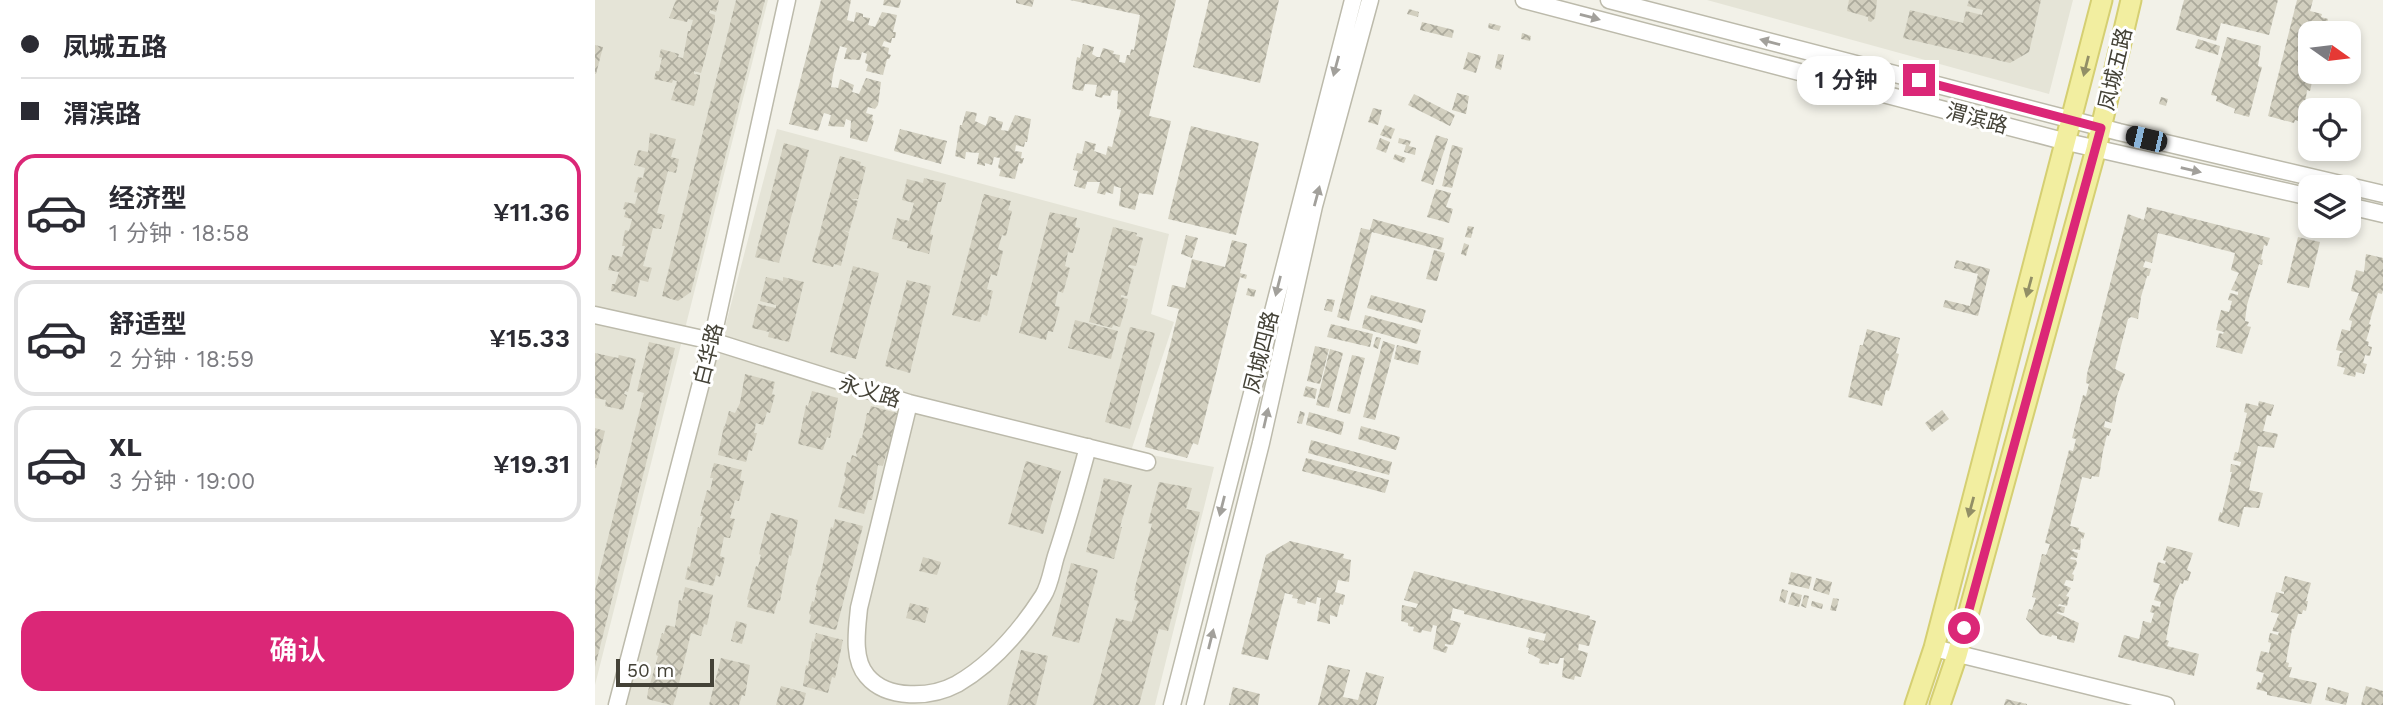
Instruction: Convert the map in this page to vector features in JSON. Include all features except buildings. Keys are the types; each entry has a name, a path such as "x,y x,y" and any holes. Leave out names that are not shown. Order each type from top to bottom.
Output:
{"main road":[{"name":"凤城五路","path":"1915,705 1934,648 2102,0"},
{"name":"凤城五路","path":"1940,705 1957,654 2096,149 2131,0"}],"street":[{"name":"白华路","path":"617,705 712,341 787,0"},
{"name":"凤城四路","path":"1172,705 1353,0"},
{"name":"凤城四路","path":"1195,705 1261,443 1314,206 1370,0"},
{"name":"渭滨路","path":"1524,0 2067,142 2298,194"},
{"name":"渭滨路","path":"1609,0 2101,128 2383,194"},
{"path":"2361,209 2383,214"},
{"name":"永义路","path":"595,315 712,341 909,403 1147,462"},
{"path":"909,403 859,608 855,642 865,675 880,687 904,694 927,693 955,684 990,659 1020,628 1045,593 1088,447"},
{"path":"1934,648 2166,705"}],"shaded area":[{"path":"595,0 768,0 595,685"},
{"path":"1707,0 2073,0 2049,94"},
{"path":"777,129 1169,234 1151,314 1174,322 1131,451 1214,467 1155,705 626,705"}],"route":[{"path":"1919,80 2101,128 1964,628"}]}
